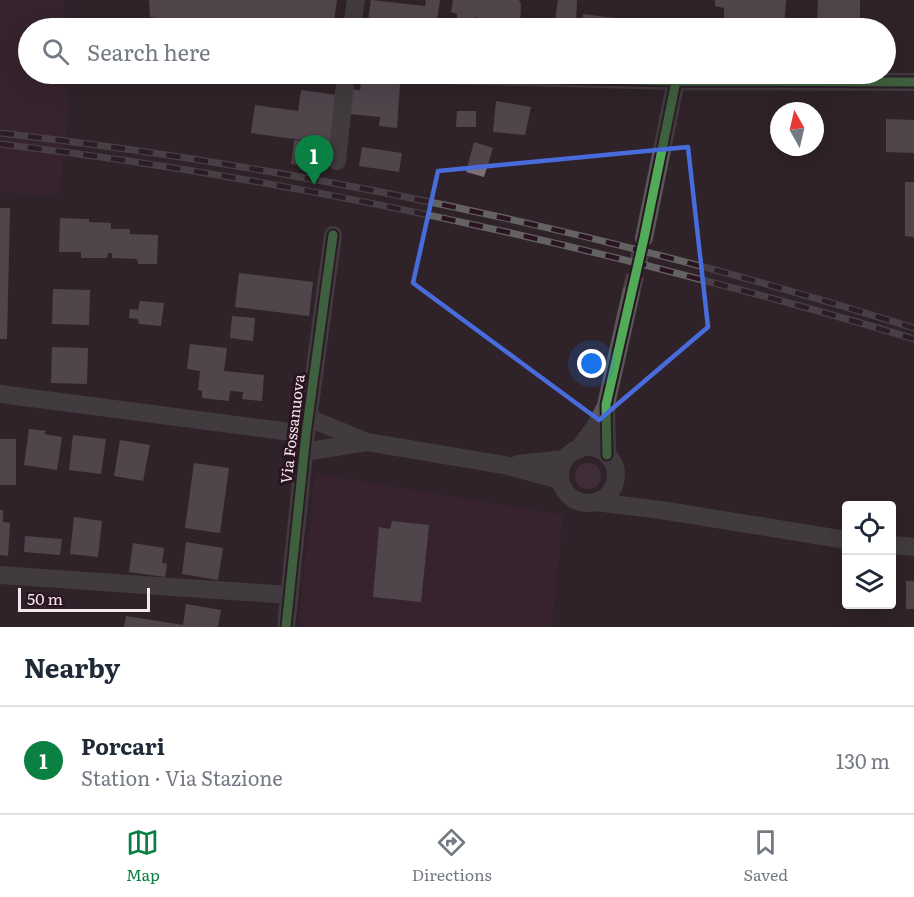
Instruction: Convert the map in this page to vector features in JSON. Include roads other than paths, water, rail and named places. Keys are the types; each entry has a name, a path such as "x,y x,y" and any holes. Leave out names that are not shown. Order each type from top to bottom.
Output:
{"street":[{"path":"353,18 356,0"},
{"path":"896,82 914,82"},
{"path":"337,161 345,84"},
{"path":"644,238 675,84"},
{"name":"Via Fossanuova","path":"286,627 306,435 333,235"},
{"path":"631,293 606,405 596,425 562,466 560,480 563,489 577,501 661,510 842,539"},
{"path":"0,394 369,443 504,465 560,480"},
{"path":"595,502 610,492 614,484 615,469 608,456 606,405"},
{"path":"306,435 369,443"},
{"path":"504,465 571,454 584,448 596,449 608,456"},
{"path":"614,484 661,510"},
{"path":"896,546 914,547"},
{"path":"0,575 290,595"}],"tunnel":[{"path":"631,293 644,238"}],"railway":[{"path":"0,133 231,165 462,209 690,263 914,328"},
{"path":"0,144 241,179 480,226 707,281 914,339"}],"place":[{"name":"Porcari","path":"314,185"}]}
